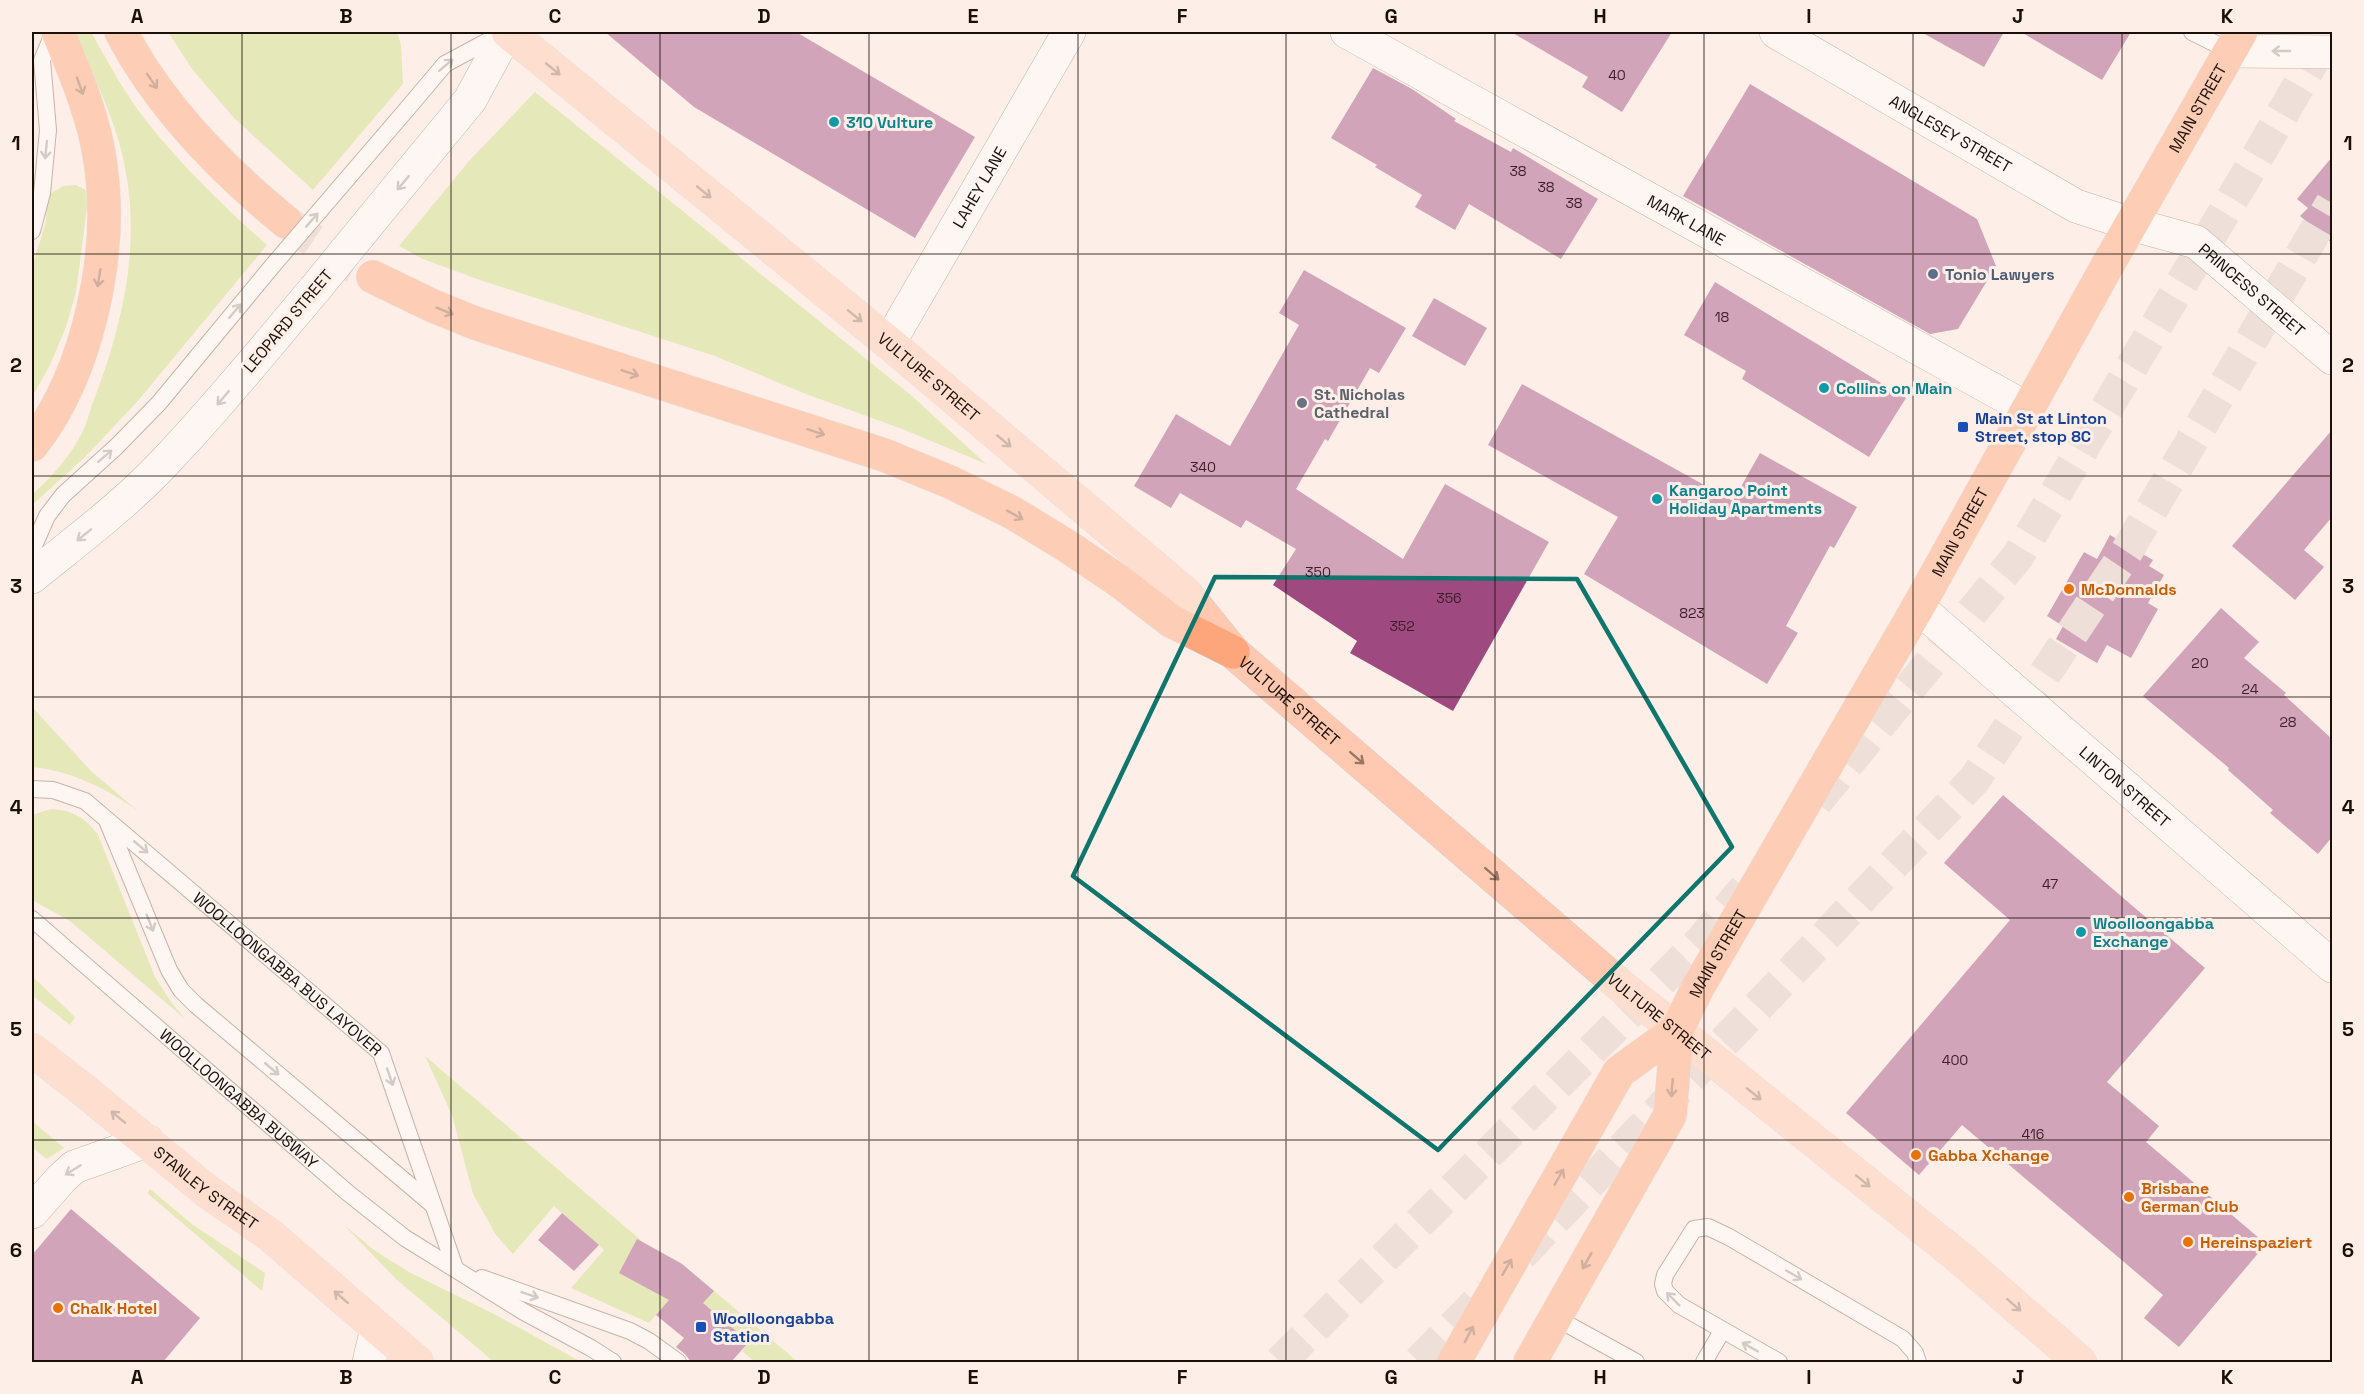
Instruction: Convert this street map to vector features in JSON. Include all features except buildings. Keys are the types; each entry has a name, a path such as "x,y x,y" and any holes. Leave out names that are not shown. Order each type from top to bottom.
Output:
{"highway":[{"path":"32,445 72,373 95,301 103,232 101,167 86,102 56,32"},
{"path":"121,32 151,80 183,123 219,162 286,222"},
{"name":"MAIN STREET","path":"1530,1362 1670,1115 1677,1030 1698,989 1918,607 2235,41"},
{"path":"373,277 474,323 884,455 950,482 1013,513 1058,540 1119,581 1171,621 1233,652"},
{"name":"MAIN STREET","path":"1454,1362 1619,1072 1677,1030"}],"main road":[{"name":"VULTURE STREET","path":"507,32 889,343 1186,594 1233,652 1621,986 1960,1258 2080,1362"},
{"name":"STANLEY STREET","path":"32,1050 208,1192 270,1235 417,1362"}],"street":[{"name":"LEOPARD STREET","path":"32,577 120,506 203,421 470,100 507,32"},
{"name":"LAHEY LANE","path":"889,343 1069,32"},
{"name":"MARK LANE","path":"1347,32 2028,409"},
{"name":"ANGLESEY STREET","path":"1776,32 2070,203 2087,211 2131,224"},
{"path":"2235,41 2332,52"},
{"name":"PRINCESS STREET","path":"2131,224 2196,242 2332,358"},
{"name":"LINTON STREET","path":"1918,607 2332,966"},
{"path":"32,1212 74,1167 147,1141"},
{"path":"369,1362 377,1328"}],"lane":[{"path":"32,231 42,193 48,130 42,60 56,32"},
{"path":"32,550 47,516 63,495 116,447 159,403 445,64 466,51 507,32"},
{"path":"2192,32 2235,41"},
{"name":"WOOLLOONGABBA BUS LAYOVER","path":"34,790 70,794 86,801 381,1053 455,1268"},
{"name":"WOOLLOONGABBA BUS LAYOVER","path":"100,813 111,827 169,970 181,990 434,1205"},
{"name":"WOOLLOONGABBA BUSWAY","path":"32,919 382,1221 405,1238 524,1312 613,1362"},
{"path":"1779,1362 1679,1305 1664,1288 1665,1275 1690,1232 1700,1227 1708,1227 1729,1237 1902,1339 1915,1353 1918,1362"},
{"name":"WOOLLOONGABBA BUSWAY","path":"455,1268 630,1331 649,1341 678,1362"},
{"path":"1556,1318 1636,1362"},
{"path":"1704,1362 1722,1331"}],"highlighted area":[{"path":"1215,577 1577,579 1732,847 1438,1150 1073,876"}],"green space":[{"path":"74,32 91,32 131,100 161,139 204,186 267,245 137,402 84,458 32,505 32,495 67,457 85,427 113,342 126,287 129,259 130,202 122,154 104,101"},
{"path":"168,32 397,32 401,45 403,84 313,190 235,119 192,69"},
{"path":"535,92 912,396 986,464 715,356 477,279 423,259 399,246 469,161"},
{"path":"76,185 89,192 76,292 66,327 50,365 32,397 32,267 45,225 49,195 63,186"},
{"path":"32,707 91,771 138,811 88,782 61,772 32,767"},
{"path":"51,809 78,816 88,823 98,835 155,977 185,1019 70,921 32,900 32,815"},
{"path":"32,976 75,1017 70,1025 32,995"},
{"path":"425,1056 643,1242 681,1263 798,1362 755,1362 742,1351 749,1342 656,1315 649,1323 571,1288 604,1250 554,1206 513,1254 496,1235 473,1194 452,1115"},
{"path":"32,1121 64,1148 47,1159 32,1147"},
{"path":"150,1189 192,1224 265,1273 262,1291 147,1193"},
{"path":"343,1224 374,1250 409,1272 498,1316 581,1362 494,1362 396,1279"}],"tunnel":[{"path":"1816,802 2018,556 2330,32"},
{"path":"1521,1255 1974,780 2127,551 2332,203"},
{"path":"286,222 345,262 373,277"},
{"path":"1280,1362 1701,941 1745,888"},
{"path":"1419,1362 1488,1291"}],"place":[{"name":"310 Vulture","path":"834,122"},
{"name":"Tonio Lawyers","path":"1933,274"},
{"name":"Collins on Main","path":"1824,388"},
{"name":"St. Nicholas Cathedral","path":"1302,403"},
{"name":"Main St at Linton Street, stop 8C","path":"1963,427"},
{"name":"Kangaroo Point Holiday Apartments","path":"1657,499"},
{"name":"McDonnalds","path":"2069,589"},
{"name":"Woolloongabba Exchange","path":"2081,932"},
{"name":"Gabba Xchange","path":"1916,1155"},
{"name":"Brisbane German Club","path":"2129,1197"},
{"name":"Hereinspaziert","path":"2188,1242"},
{"name":"Chalk Hotel","path":"58,1308"},
{"name":"Woolloongabba Station","path":"701,1327"}]}
